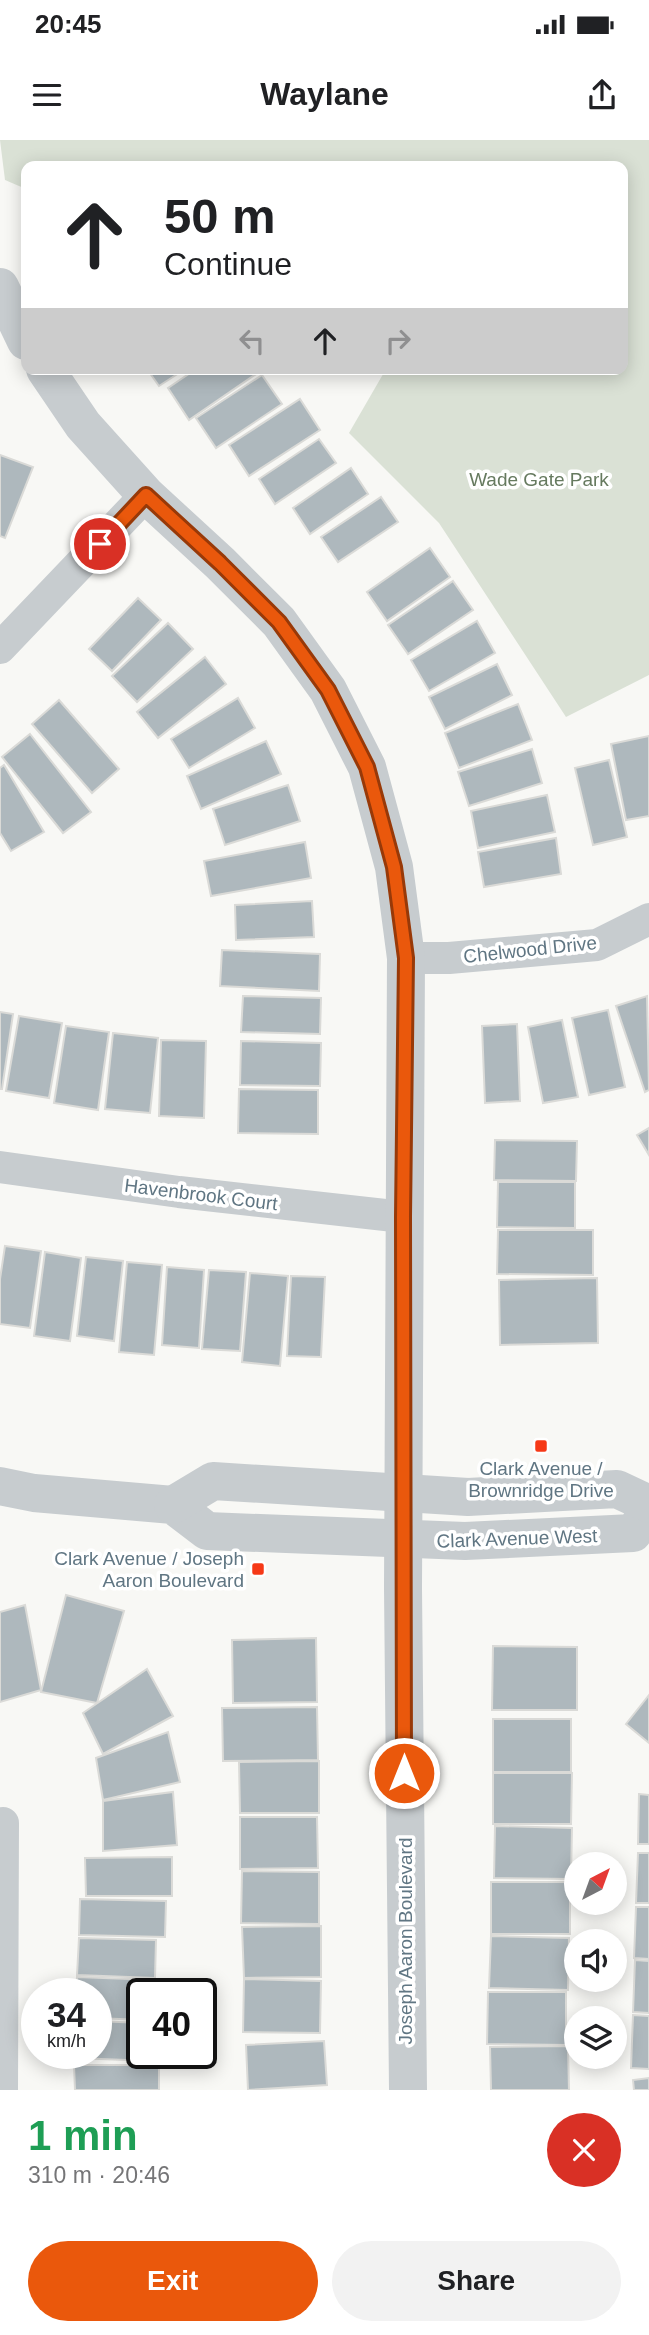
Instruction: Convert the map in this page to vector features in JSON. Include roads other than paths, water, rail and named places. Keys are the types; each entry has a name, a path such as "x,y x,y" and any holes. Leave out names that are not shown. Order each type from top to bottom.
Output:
{"street":[{"path":"0,287 21,331"},
{"name":"Joseph Aaron Boulevard","path":"49,375 83,425 146,495 279,622 328,690 367,767 394,867 406,958 403,1217 408,2090"},
{"path":"0,648 146,495"},
{"name":"Chelwood Drive","path":"406,958 449,958 597,945 649,919"},
{"name":"Havenbrook Court","path":"0,1167 179,1192 403,1217"},
{"path":"0,1486 34,1493 173,1505 213,1481 481,1497 617,1489 649,1503"},
{"name":"Clark Avenue West","path":"173,1505 207,1531 404,1541 633,1534 649,1512"},
{"path":"2,2090 3,1823"}],"place":[{"name":"Clark Avenue / Brownridge Drive","path":"541,1446"},
{"name":"Clark Avenue / Joseph Aaron Boulevard","path":"258,1569"}],"park label":[{"name":"Wade Gate Park","path":"539,479"}]}
